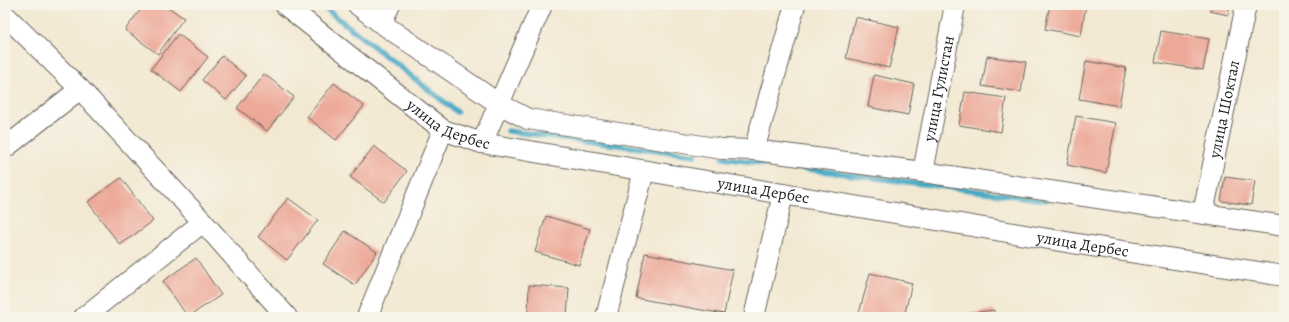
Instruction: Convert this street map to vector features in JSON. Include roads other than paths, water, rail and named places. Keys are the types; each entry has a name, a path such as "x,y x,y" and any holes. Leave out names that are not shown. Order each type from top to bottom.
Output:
{"street":[{"name":"улица Дербес","path":"285,5 443,130 482,143 1078,244 1284,276"},
{"path":"358,5 381,23 499,104 528,119 722,149 754,150 923,172 1284,226"},
{"path":"381,23 390,5"},
{"path":"482,143 542,5"},
{"path":"754,150 795,5"},
{"name":"улица Гулистан","path":"923,172 955,5"},
{"name":"улица Шоктал","path":"1203,214 1246,5"},
{"path":"5,15 80,89 203,222 287,317"},
{"path":"5,148 80,89"},
{"path":"367,317 443,130"},
{"path":"606,317 644,171"},
{"path":"754,317 783,194"},
{"path":"84,317 203,222"}],"waterway":[{"path":"321,5 457,112"},
{"path":"508,131 695,155"},
{"path":"723,158 1046,200"}]}
